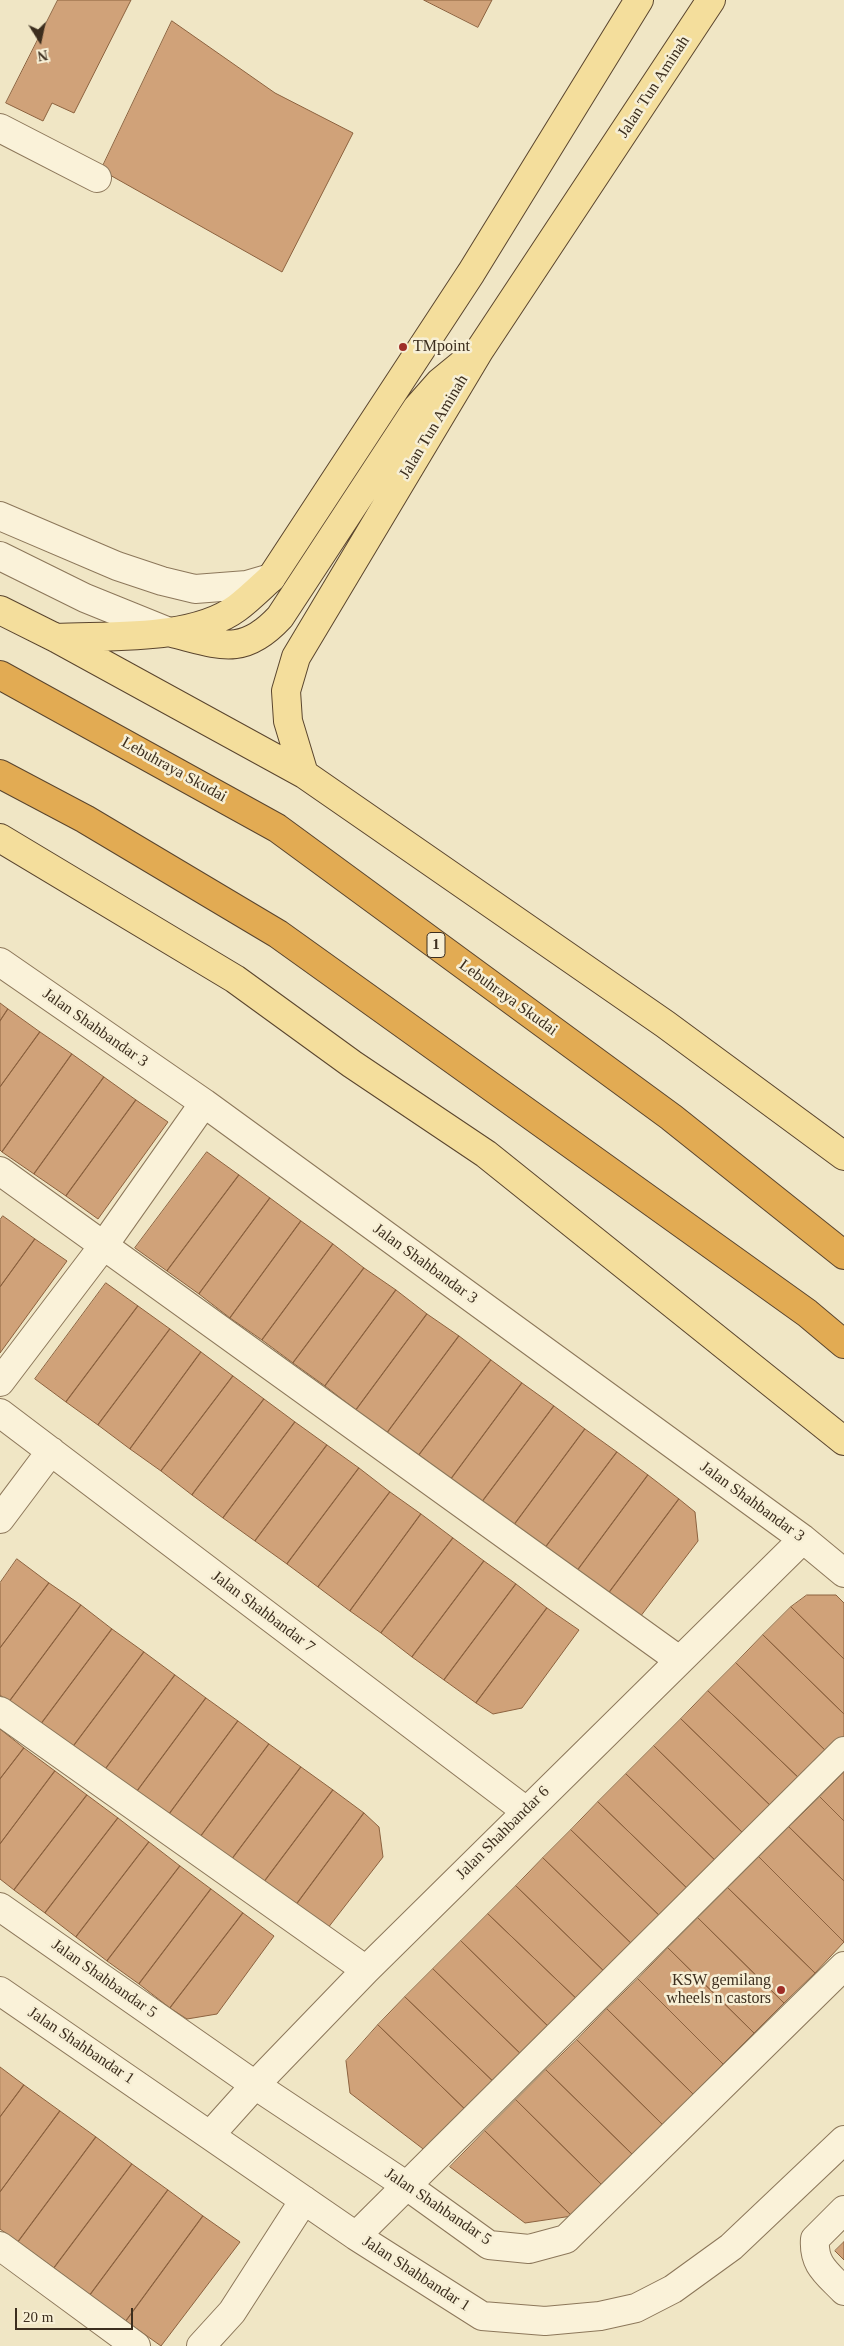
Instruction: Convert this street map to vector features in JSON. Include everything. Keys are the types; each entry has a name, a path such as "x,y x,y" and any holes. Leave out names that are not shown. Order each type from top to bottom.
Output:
{"highway":[{"name":"Lebuhraya Skudai","path":"0,676 277,828 671,1117 844,1255"},
{"path":"0,774 85,819 278,934 807,1313 844,1344"}],"main road":[{"path":"56,638 169,632 210,622 236,609 271,578 471,273 639,0"},
{"name":"Jalan Tun Aminah","path":"304,774 288,721 286,691 296,657 479,351 711,0"},
{"path":"169,632 214,643 232,645 248,643 266,633 280,617 417,408 440,382 479,351"},
{"path":"0,610 56,638 304,774 665,1024 844,1156"},
{"path":"0,838 234,979 352,1064 486,1154 844,1441"}],"street":[{"path":"0,128 97,178"},
{"path":"0,516 117,566 162,581 195,589 247,585 271,578"},
{"path":"0,556 85,598 169,632"},
{"name":"Jalan Shahbandar 3","path":"0,962 204,1103 803,1539 844,1573"},
{"path":"0,1382 104,1245 204,1103"},
{"path":"0,1171 680,1660"},
{"name":"Jalan Shahbandar 7","path":"0,1413 526,1811"},
{"path":"0,1519 51,1451"},
{"name":"Jalan Shahbandar 6","path":"211,2134 255,2084 366,1970 803,1539"},
{"path":"0,1711 366,1970"},
{"path":"356,2236 844,1750"},
{"name":"Jalan Shahbandar 5","path":"0,1907 255,2084 407,2186 489,2246 529,2249 566,2238 844,1966"},
{"name":"Jalan Shahbandar 1","path":"0,1991 211,2134 356,2236 482,2316 545,2321 600,2316 636,2308 673,2290 731,2247 844,2140"},
{"path":"201,2346 232,2312 304,2200"},
{"path":"844,2210 815,2239 814,2253 820,2267 844,2291"},
{"path":"0,2246 136,2346"}],"building":[{"path":"58,0 131,0 74,113 52,103 43,121 6,103"},
{"path":"424,0 492,0 478,27"},
{"path":"172,21 275,93 353,133 282,272 101,170"},
{"path":"0,1003 8,1009 0,1021"},
{"path":"8,1009 40,1032 0,1087 0,1021"},
{"path":"40,1032 72,1054 2,1152 0,1150 0,1087"},
{"path":"72,1054 104,1077 34,1174 2,1152"},
{"path":"104,1077 136,1100 66,1196 34,1174"},
{"path":"136,1100 168,1122 98,1219 66,1196"},
{"path":"207,1152 239,1175 167,1271 135,1248"},
{"path":"239,1175 270,1198 199,1294 167,1271"},
{"path":"270,1198 301,1221 230,1318 199,1294"},
{"path":"3,1216 35,1239 0,1287 0,1220"},
{"path":"301,1221 333,1244 262,1340 230,1318"},
{"path":"35,1239 67,1261 0,1353 0,1287"},
{"path":"333,1244 364,1268 293,1363 262,1340"},
{"path":"364,1268 396,1290 325,1386 293,1363"},
{"path":"106,1283 138,1306 66,1402 35,1379"},
{"path":"396,1290 427,1314 356,1410 325,1386"},
{"path":"138,1306 170,1329 98,1425 66,1402"},
{"path":"427,1314 459,1336 387,1433 356,1410"},
{"path":"170,1329 201,1352 130,1449 98,1425"},
{"path":"459,1336 491,1360 419,1455 387,1433"},
{"path":"201,1352 233,1376 161,1471 130,1449"},
{"path":"491,1360 522,1383 451,1479 419,1455"},
{"path":"233,1376 264,1399 192,1495 161,1471"},
{"path":"522,1383 554,1406 482,1502 451,1479"},
{"path":"264,1399 295,1422 223,1518 192,1495"},
{"path":"554,1406 585,1429 514,1525 482,1502"},
{"path":"295,1422 327,1445 255,1541 223,1518"},
{"path":"585,1429 617,1452 545,1548 514,1525"},
{"path":"327,1445 359,1468 287,1564 255,1541"},
{"path":"617,1452 648,1475 577,1571 545,1548"},
{"path":"359,1468 390,1492 318,1587 287,1564"},
{"path":"648,1475 679,1499 608,1594 577,1571"},
{"path":"390,1492 421,1514 350,1611 318,1587"},
{"path":"679,1499 695,1512 698,1541 640,1617 608,1594"},
{"path":"421,1514 453,1538 381,1633 350,1611"},
{"path":"453,1538 484,1561 412,1657 381,1633"},
{"path":"17,1559 49,1583 0,1648 0,1583"},
{"path":"484,1561 516,1584 444,1680 412,1657"},
{"path":"49,1583 81,1605 9,1702 0,1695 0,1648"},
{"path":"516,1584 547,1608 476,1703 444,1680"},
{"path":"807,1595 836,1595 844,1603 844,1659 791,1607"},
{"path":"81,1605 112,1629 41,1724 9,1702"},
{"path":"791,1607 844,1659 844,1714 763,1635"},
{"path":"547,1608 579,1630 522,1708 493,1714 476,1703"},
{"path":"112,1629 144,1652 72,1748 41,1724"},
{"path":"763,1635 844,1714 844,1738 829,1754 736,1663"},
{"path":"144,1652 175,1675 104,1771 72,1748"},
{"path":"736,1663 829,1754 802,1781 708,1691"},
{"path":"175,1675 206,1698 135,1794 104,1771"},
{"path":"708,1691 802,1781 774,1809 681,1719"},
{"path":"206,1698 238,1721 167,1817 135,1794"},
{"path":"681,1719 774,1809 746,1836 654,1746"},
{"path":"238,1721 269,1744 198,1840 167,1817"},
{"path":"0,1729 24,1748 0,1779"},
{"path":"269,1744 301,1767 229,1863 198,1840"},
{"path":"654,1746 746,1836 719,1864 626,1774"},
{"path":"24,1748 55,1771 0,1844 0,1779"},
{"path":"301,1767 333,1790 261,1886 229,1863"},
{"path":"55,1771 87,1795 14,1890 0,1879 0,1844"},
{"path":"844,1772 844,1821 820,1797"},
{"path":"626,1774 719,1864 691,1892 598,1802"},
{"path":"333,1790 364,1813 293,1909 261,1886"},
{"path":"87,1795 118,1818 45,1913 14,1890"},
{"path":"820,1797 844,1821 844,1881 789,1827"},
{"path":"598,1802 691,1892 664,1920 571,1830"},
{"path":"364,1813 379,1827 383,1857 324,1933 293,1909"},
{"path":"118,1818 149,1842 76,1937 45,1913"},
{"path":"789,1827 844,1881 844,1942 759,1857"},
{"path":"571,1830 664,1920 636,1948 543,1858"},
{"path":"149,1842 180,1866 107,1961 76,1937"},
{"path":"759,1857 844,1942 815,1973 728,1888"},
{"path":"543,1858 636,1948 609,1976 516,1886"},
{"path":"180,1866 211,1889 139,1984 107,1961"},
{"path":"516,1886 609,1976 581,2003 488,1914"},
{"path":"728,1888 815,1973 784,2003 698,1918"},
{"path":"211,1889 243,1913 170,2008 139,1984"},
{"path":"243,1913 274,1936 217,2014 187,2019 170,2008"},
{"path":"488,1914 581,2003 553,2031 461,1941"},
{"path":"698,1918 784,2003 754,2033 668,1948"},
{"path":"461,1941 553,2031 526,2059 433,1969"},
{"path":"668,1948 754,2033 723,2064 638,1979"},
{"path":"433,1969 526,2059 499,2087 405,1997"},
{"path":"638,1979 723,2064 693,2094 607,2009"},
{"path":"405,1997 499,2087 471,2115 378,2025"},
{"path":"607,2009 693,2094 663,2125 577,2040"},
{"path":"378,2025 471,2115 431,2155 350,2093 346,2061"},
{"path":"577,2040 663,2125 633,2155 546,2070"},
{"path":"0,2067 24,2085 0,2117"},
{"path":"546,2070 633,2155 602,2185 516,2100"},
{"path":"24,2085 60,2111 0,2192 0,2117"},
{"path":"516,2100 602,2185 572,2216 485,2131"},
{"path":"60,2111 96,2137 18,2242 0,2229 0,2192"},
{"path":"485,2131 572,2216 525,2223 450,2167"},
{"path":"96,2137 132,2164 54,2268 18,2242"},
{"path":"132,2164 168,2190 90,2295 54,2268"},
{"path":"168,2190 203,2216 126,2321 90,2295"},
{"path":"203,2216 240,2242 161,2346 126,2321"},
{"path":"844,2242 844,2260 835,2251"}],"place":[{"name":"TMpoint","path":"403,347"},
{"name":"KSW gemilang wheels n castors","path":"781,1990"}]}
